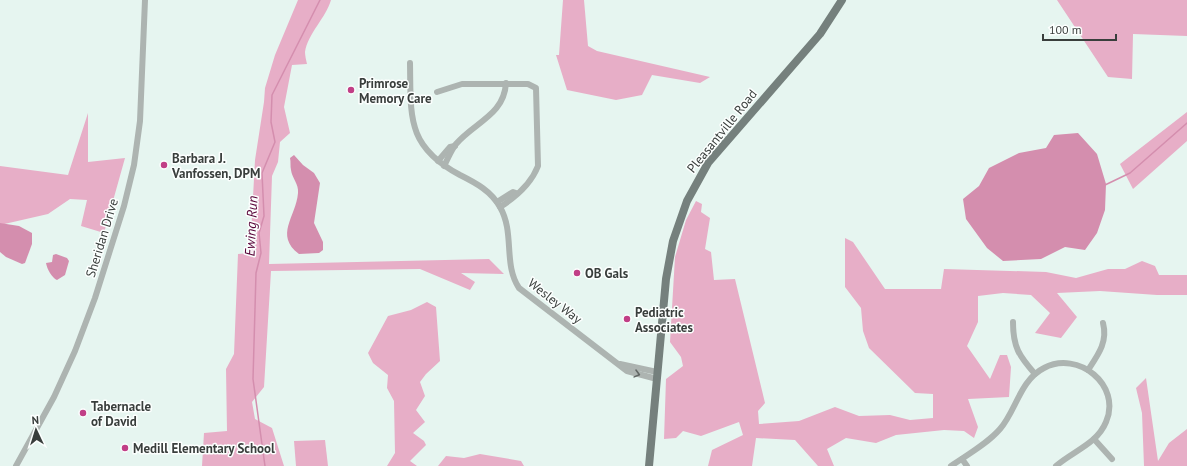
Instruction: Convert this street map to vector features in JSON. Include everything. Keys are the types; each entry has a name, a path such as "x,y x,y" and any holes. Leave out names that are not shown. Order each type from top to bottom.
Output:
{"main road":[{"name":"Pleasantville Road","path":"649,466 670,257 681,215 693,188 720,148 820,34 842,0"}],"street":[{"name":"Sheridan Drive","path":"16,466 54,397 75,351 95,298 124,206 134,164 140,121 145,0"},
{"name":"Wesley Way","path":"410,63 413,125 420,142 444,166 477,184 498,204 508,227 510,267 519,288 630,372 657,376"},
{"path":"444,166 455,146 499,107 505,92 506,83"},
{"path":"437,92 462,84 506,83 528,84 533,86 537,91 538,166 534,176 527,185 516,193 514,198 498,204"},
{"path":"438,161 450,147 455,146"},
{"path":"1013,322 1014,340 1017,351 1035,374"},
{"path":"1088,370 1098,355 1104,342 1103,323"},
{"path":"951,466 993,436 1001,428 1026,385 1035,374 1045,367 1062,363 1073,364 1088,370 1103,382 1108,399 1108,416 1106,423 1094,439 1056,466"},
{"path":"1094,439 1112,459"},
{"path":"962,458 967,466"}],"shaded area":[{"path":"298,0 331,0 329,7 313,32 307,45 305,52 307,64 292,65 284,107 290,133 280,142 278,162 272,176 269,264 489,259 504,274 461,273 475,282 470,290 420,269 271,271 264,387 252,402 255,419 272,428 284,466 202,466 204,433 227,431 226,369 234,354 238,254 250,253 255,160 265,88 275,55"},
{"path":"563,0 584,0 588,46 597,51 710,77 700,83 652,75 642,95 616,100 567,90 556,55 559,55"},
{"path":"1057,0 1187,0 1187,36 1133,34 1132,79 1108,77"},
{"path":"1187,112 1187,141 1133,189 1120,164"},
{"path":"88,113 88,162 125,158 104,233 81,226 87,200 70,199 48,214 0,225 0,166 68,175"},
{"path":"1078,133 1097,154 1106,184 1105,210 1097,233 1085,250 1065,247 1041,259 1003,261 987,248 966,219 963,199 979,186 989,168 1019,153 1046,148 1054,135"},
{"path":"294,155 303,165 314,173 320,183 314,223 323,242 323,250 319,253 299,254 288,240 288,225 298,193 291,168 290,158"},
{"path":"696,201 702,204 701,212 710,218 705,249 711,252 714,280 735,279 765,403 758,411 759,424 799,421 835,407 859,416 890,415 910,420 933,418 933,394 915,393 869,348 863,331 861,308 845,287 845,238 853,242 885,289 941,289 944,269 1046,272 1076,278 1108,269 1125,269 1142,261 1155,266 1159,275 1187,275 1187,295 1157,295 1100,291 1057,293 1077,317 1061,338 1035,333 1050,313 1031,295 1003,293 978,296 978,322 967,346 990,379 1000,355 1007,355 1011,367 1009,397 968,399 978,427 974,438 964,431 944,430 896,435 876,443 846,438 827,449 834,466 818,466 795,440 756,438 752,466 708,466 712,450 743,435 739,422 701,436 683,431 676,438 664,439 666,379 683,366 681,357 670,342 675,257 686,220"},
{"path":"0,223 19,226 32,233 32,244 25,263 22,264 6,257 0,252"},
{"path":"56,254 67,258 69,261 65,275 57,280 50,273 46,263 52,262 53,255"},
{"path":"427,302 436,307 440,361 420,382 425,396 416,410 425,422 413,433 424,441 426,445 410,461 417,466 387,466 395,453 394,401 387,388 388,375 373,363 368,353 388,316 411,310"},
{"path":"1146,378 1158,461 1169,443 1187,429 1187,466 1144,466 1142,413 1136,388"},
{"path":"325,440 328,466 296,466 294,441"},
{"path":"480,454 521,461 524,466 438,466 446,456 464,458"}],"waterway":[{"name":"Ewing Run","path":"265,466 253,379 256,273 261,253 259,233 264,216 262,173 275,142 271,122 272,95 320,0"},
{"path":"1105,185 1130,173 1187,123"}],"place":[{"name":"Primrose Memory Care","path":"351,90"},
{"name":"Barbara J. Vanfossen, DPM","path":"164,165"},
{"name":"OB Gals","path":"577,273"},
{"name":"Pediatric Associates","path":"627,319"},
{"name":"Tabernacle of David","path":"83,413"},
{"name":"Medill Elementary School","path":"125,448"}]}
